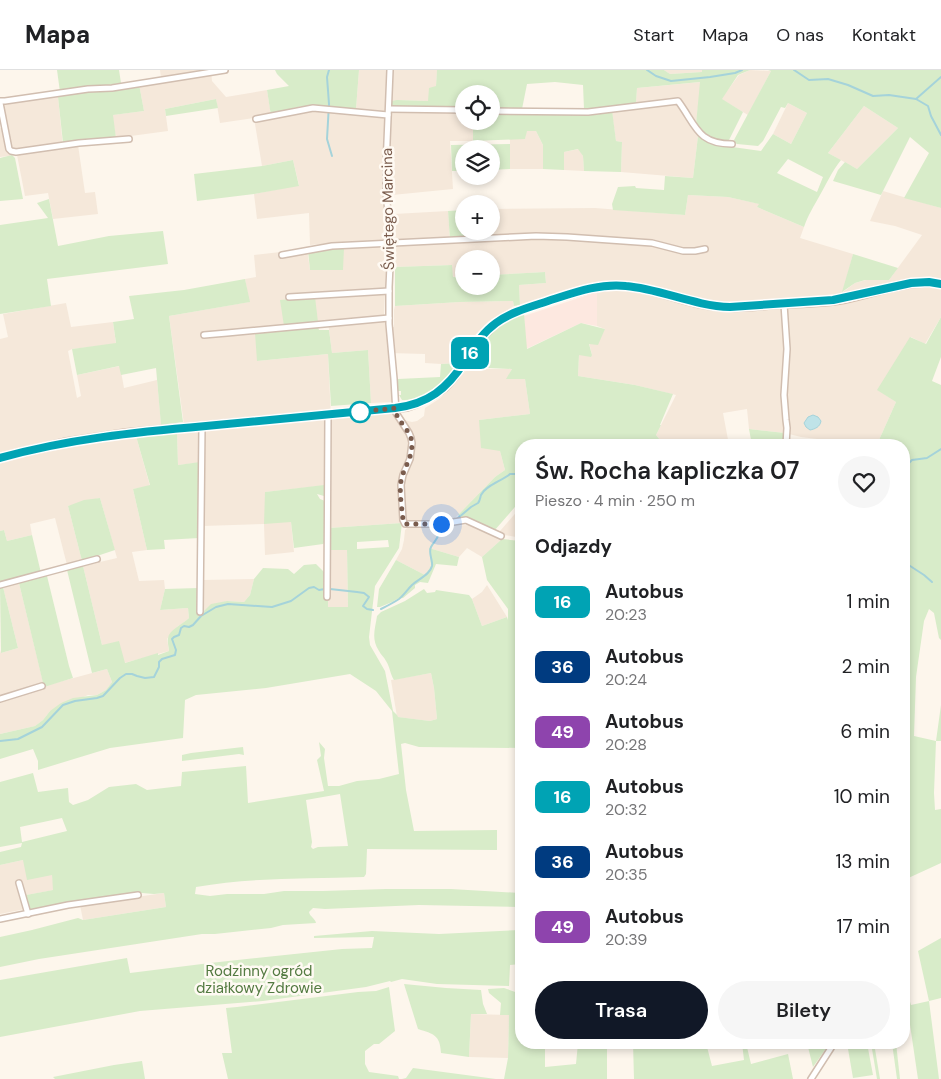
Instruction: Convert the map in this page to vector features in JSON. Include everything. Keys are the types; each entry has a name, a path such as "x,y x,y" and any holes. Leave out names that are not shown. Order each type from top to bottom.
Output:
{"street":[{"path":"129,139 80,143 16,152 9,149 0,102 88,89 112,88 225,70"},
{"name":"Świętego Marcina","path":"388,70 390,86 386,182 391,244 389,318 395,408"},
{"path":"500,110 588,112 678,101 700,135 706,140 732,144"},
{"path":"256,119 313,108 388,112 455,110"},
{"path":"282,255 332,246 536,236 567,236 652,243 695,251 705,249"},
{"path":"0,458 38,448 126,433 395,408 416,404 440,392 457,374 483,335 496,323 529,308 590,288 626,286 716,307 735,307 833,300 911,283 929,282 941,284"},
{"path":"289,297 389,291"},
{"path":"784,304 787,343 784,395 786,439"},
{"path":"204,334 227,334 389,318"},
{"path":"395,408 396,413 409,433 412,443 410,459 401,485 403,520 405,524 441,524 466,520 501,536"},
{"path":"326,597 328,414"},
{"path":"200,612 202,426"},
{"path":"0,585 97,559"},
{"path":"0,699 42,686"},
{"path":"19,883 28,914"},
{"path":"0,919 68,905 138,895"},
{"path":"811,1079 830,1049"}],"shaded area":[{"path":"160,70 211,70 212,81 226,97 267,90 271,115 315,107 356,109 359,70 438,70 436,86 428,101 397,100 455,110 455,130 473,130 473,140 450,141 453,189 382,196 387,248 384,314 386,327 394,327 395,306 513,301 514,306 489,321 476,334 459,363 425,363 425,354 389,353 394,378 392,402 371,403 368,350 332,353 328,322 284,326 257,361 328,354 331,418 393,413 396,418 412,422 417,421 424,416 425,408 439,399 453,386 469,367 512,369 507,379 525,379 530,414 479,420 500,451 505,470 495,477 452,521 408,523 405,519 402,523 329,528 329,485 265,492 291,522 294,552 265,555 264,524 203,526 205,462 178,465 177,433 185,432 169,316 249,302 245,279 256,277 254,255 307,249 310,270 344,248 342,242 310,245 309,213 257,219 254,194 299,185 293,160 262,166 254,118 220,123 216,99 165,109 168,131 116,138 112,115 144,111 139,84 181,78 180,74 161,78"},
{"path":"664,70 702,70 702,72 670,74"},
{"path":"750,70 771,71 748,115 721,99 739,75"},
{"path":"701,82 693,178 621,172 622,142 616,141 611,106 636,103 637,88"},
{"path":"58,97 63,147 78,145 85,193 95,192 98,214 53,219 48,193 25,196 17,155 0,157 0,128 3,128 0,104"},
{"path":"788,103 807,113 791,144 773,134"},
{"path":"864,106 898,128 857,169 828,153"},
{"path":"526,131 536,131 543,145 543,169 510,169 510,139 525,139"},
{"path":"579,149 583,156 584,171 564,170 564,152"},
{"path":"883,191 941,208 941,317 925,344 911,337 878,390 896,402 879,439 817,439 749,429 747,409 723,413 728,439 659,439 656,435 676,395 635,385 578,376 579,355 592,355 589,343 605,329 597,326 597,284 520,305 519,285 546,283 545,272 500,274 500,250 455,250 455,277 453,277 451,265 395,267 394,214 448,211 450,240 500,240 500,209 595,208 685,215 688,195 728,197 760,204 757,207 804,227 800,238 853,254 843,292 855,283 866,280 889,280 922,235 895,226 870,221"},
{"path":"597,292 597,326 581,323 526,349 524,316"},
{"path":"66,303 71,327 113,322 116,344 68,351 77,398 81,396 77,375 120,366 124,388 157,380 162,434 136,436 150,486 133,489 147,550 132,552 139,581 164,580 165,589 160,610 188,608 189,618 178,626 167,639 169,651 124,663 102,645 83,566 117,558 100,498 68,506 82,561 67,565 55,518 30,524 32,535 7,541 4,530 0,531 0,339 8,337 3,314"},
{"path":"515,514 515,537 500,534 500,531"},
{"path":"470,525 502,539 482,557 467,548 459,557 429,548 431,566 425,575 396,560 402,549 405,530 408,527"},
{"path":"329,550 347,550 348,607 328,607"},
{"path":"254,579 250,595 244,602 227,601 203,612 203,580"},
{"path":"19,583 44,686 107,669 112,682 106,690 97,695 88,695 50,711 35,726 0,734 0,650 1,653 18,648 3,587"},
{"path":"487,585 507,617 482,626 472,599 482,592"},
{"path":"431,673 437,719 430,721 397,717 391,680"},
{"path":"23,860 52,875 54,890 26,895 30,908 0,914 0,865"},
{"path":"164,893 166,907 83,920 80,905"},
{"path":"471,1014 509,1015 508,1058 469,1057"}],"green space":[{"path":"57,70 119,70 121,83 60,92"},
{"path":"275,70 359,70 356,109 304,106 271,116 267,90 289,86"},
{"path":"437,70 664,70 670,74 702,72 702,70 750,70 738,75 722,99 743,112 729,140 726,142 706,137 696,124 700,82 637,88 636,103 584,109 583,85 555,82 527,84 522,109 500,108 500,85 455,85 455,108 392,108 392,101 397,100 428,101 429,88 436,86"},
{"path":"768,70 941,70 941,208 904,198 929,153 910,137 881,195 833,181 838,170 845,162 857,169 898,128 864,106 828,153 841,160 813,207 804,227 757,207 759,204 728,197 688,195 685,215 613,210 612,204 618,187 635,186 636,188 664,190 665,176 693,178 698,136 711,144 761,151 773,134 791,144 807,113 788,103 785,108 781,107 763,141 758,146 737,144 734,140 771,71","holes":["788,159 823,177 817,192 777,173"]},
{"path":"139,84 144,111 113,115 116,138 63,143 58,97"},
{"path":"216,99 218,108 166,116 165,109"},
{"path":"612,110 616,141 622,142 621,172 584,171 583,156 578,149 564,152 564,170 543,169 543,145 536,131 527,131 525,139 473,140 473,130 500,130 500,113 596,115"},
{"path":"500,144 510,144 510,169 500,170"},
{"path":"451,145 455,145 455,171 452,171"},
{"path":"12,155 15,158 23,199 0,201 0,158"},
{"path":"293,160 299,186 197,201 194,174 262,166"},
{"path":"49,199 58,246 109,236 163,231 168,264 47,279 51,306 0,314 0,225 48,218 37,203"},
{"path":"448,211 455,211 455,240 450,240"},
{"path":"344,248 343,270 310,270 308,251"},
{"path":"853,254 898,268 889,280 865,280 855,283 842,292"},
{"path":"452,265 453,277 455,277 455,295 500,295 500,274 545,272 546,283 519,285 520,305 514,306 513,301 395,306 395,267"},
{"path":"245,279 250,302 169,316 183,422 161,425 156,368 121,375 119,366 77,375 72,349 116,343 113,322 134,319 129,296 184,290"},
{"path":"315,297 318,322 284,326 280,300"},
{"path":"524,313 527,349 581,323 605,329 598,345 589,344 591,357 579,355 578,376 635,385 673,394 656,435 659,439 515,439 515,507 494,531 461,518 458,515 495,477 505,470 500,451 481,448 479,420 530,414 525,379 506,379 512,369 467,367 471,362 469,360 492,330 509,319"},
{"path":"941,317 941,357 932,381 941,385 941,640 934,613 929,609 924,621 916,677 914,736 936,741 934,793 935,810 941,809 941,863 910,877 910,439 879,439 896,402 877,390 910,337 926,344"},
{"path":"318,327 319,330 329,330 332,353 368,350 371,403 331,406 328,354 257,361 255,333"},
{"path":"459,363 441,382 427,393 411,400 402,400 399,395 401,395 401,391 398,391 398,379 440,377 441,364"},
{"path":"749,429 785,433 784,439 751,439"},
{"path":"177,433 178,465 200,462 199,538 164,540 165,549 147,550 133,489 150,485 136,436"},
{"path":"324,485 324,496 317,494 320,499 325,501 325,542 323,544 294,548 291,522 264,524 265,492"},
{"path":"100,498 115,550 82,561 68,506 84,500"},
{"path":"402,523 399,548 375,586 369,637 370,645 385,671 393,711 398,717 430,721 437,719 431,673 394,680 375,642 374,634 377,616 424,589 427,593 435,592 436,590 469,595 482,626 507,617 508,620 508,609 487,580 482,557 502,539 515,540 515,748 419,747 405,743 401,744 406,790 414,831 497,830 497,850 367,849 366,874 364,877 280,879 217,884 196,887 195,894 210,896 264,894 284,891 451,889 515,893 515,907 419,905 313,908 309,912 316,923 202,934 39,959 0,967 0,937 78,918 83,920 166,907 164,893 142,893 85,899 30,912 26,895 53,890 52,875 27,880 23,860 0,865 0,852 21,847 22,843 0,847 0,782 33,773 38,792 68,788 69,802 73,805 88,800 109,787 136,784 147,790 181,786 182,772 246,766 248,803 324,791 317,760 321,756 319,742 325,749 324,758 328,786 339,786 399,774 392,711 376,691 350,674 266,688 196,695 185,700 183,738 110,748 38,770 38,761 33,749 0,759 0,734 35,726 61,703 73,698 97,695 106,690 112,682 107,669 92,673 67,570 83,566 102,645 119,641 125,663 169,651 169,635 189,618 188,608 160,610 165,589 198,588 200,615 211,604 227,601 244,602 250,595 254,579 263,568 288,569 294,574 304,565 316,564 324,572 323,597 328,601 328,607 348,607 347,550 329,550 329,528","holes":["388,540 389,547 357,549 357,542","340,794 348,846 318,847 313,849 311,847 312,842 306,800","62,818 67,831 22,842 20,827"]},
{"path":"4,530 7,541 32,535 41,573 0,582 0,531"},
{"path":"429,548 459,557 457,566 436,564 428,583 420,582 403,598 377,607 379,589 396,560 425,575 431,566"},
{"path":"47,576 73,678 44,687 19,583"},
{"path":"0,587 3,587 18,648 1,653"},
{"path":"941,705 941,741 936,741"},
{"path":"243,747 244,755 182,761 182,755"},
{"name":"Rodzinny ogród działkowy Zdrowie","path":"515,930 515,965 510,965 509,986 437,984 402,979 366,987 263,1001 140,1011 0,1037 0,980 127,958 130,973 342,949 372,948 374,937 314,938 314,936 372,931 439,934"},
{"path":"941,938 941,998 929,1001 918,951"},
{"path":"404,984 481,990 487,1014 471,1014 469,1057 441,1053 438,1039 428,1032 418,1029"},
{"path":"389,987 395,1031 379,1044 374,1044 365,1051 365,1064 369,1072 398,1076 399,1079 228,1079 222,1053 232,1053 226,1008 376,991"},
{"path":"504,988 515,992 515,1049 545,1049 545,1067 576,1064 577,1049 607,1049 607,1079 504,1079 508,1058 509,1015 500,1015 501,1003 489,993 488,989"},
{"path":"929,1001 939,1079 918,1079 910,1025 910,1002 911,1005"},
{"path":"633,1049 708,1049 712,1066 744,1060 743,1049 747,1049 751,1064 788,1054 793,1079 634,1079"},
{"path":"808,1049 826,1049 813,1067"},
{"path":"848,1049 868,1049 873,1075 853,1078"},
{"path":"872,1049 875,1049 880,1079 877,1079"},
{"path":"893,1049 897,1049 900,1079 897,1079"},
{"path":"142,1061 145,1079 55,1079 53,1077 114,1065"},
{"path":"413,1068 496,1079 402,1079 406,1078"}],"water":[{"path":"813,415 821,421 820,425 810,430 804,423 808,417"}],"waterway":[{"path":"329,70 327,77 329,104 327,139 332,156"},
{"path":"647,70 656,76 671,81 710,77 742,70"},
{"path":"794,70 809,80 828,79 873,96 889,95 916,99 941,77"},
{"path":"916,99 928,106 941,135"},
{"path":"910,462 927,458 941,449"},
{"path":"458,518 478,503 483,492 490,486 510,474 515,474"},
{"path":"381,609 399,599 412,585 429,572 432,566 431,547 439,533 453,525"},
{"path":"910,566 932,582"},
{"path":"0,741 18,739 42,727 63,705 103,696 126,674 145,678 154,677 159,667 159,662 162,659 175,655 176,650 172,639 179,635 181,628 193,625 201,616 216,607 228,604 272,607 291,601 309,588 325,589"},
{"path":"330,589 364,593 369,597 363,606 373,610"}],"bus line":[{"name":"16","path":"0,458 67,442 126,433 407,407 433,396 444,388 457,374 477,342 496,323 514,313 590,288 626,286 716,307 730,307 833,300 920,282 941,284"}],"route":[{"path":"360,412 395,408 398,417 409,433 412,443 410,459 401,485 403,520 405,524 414,525 441,524"}]}
